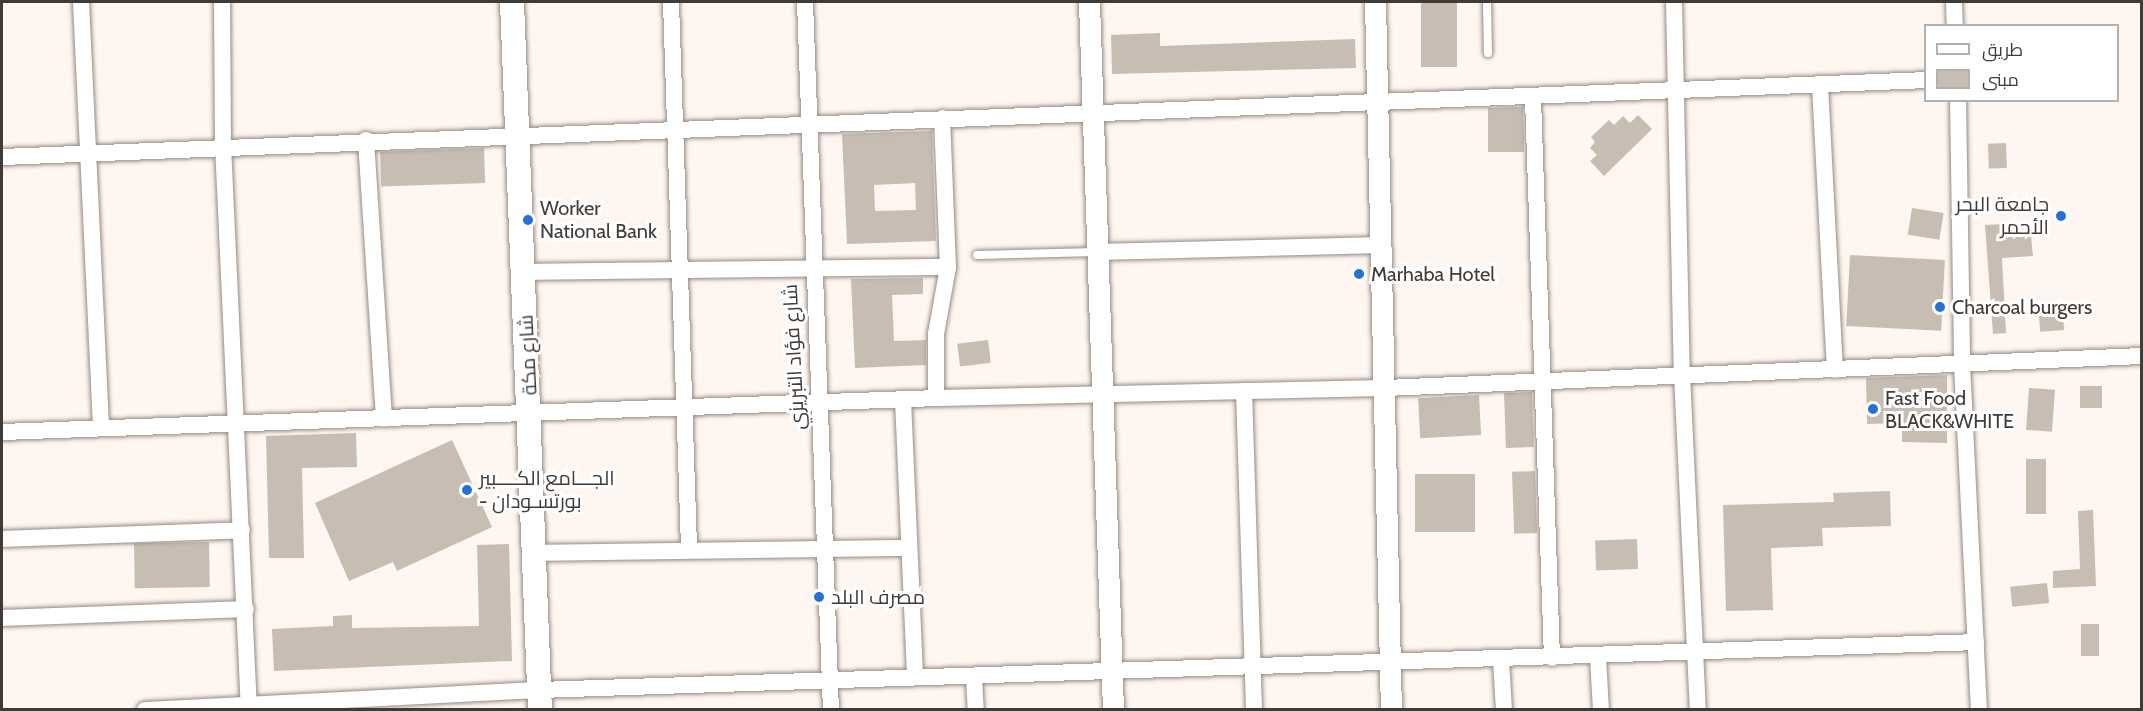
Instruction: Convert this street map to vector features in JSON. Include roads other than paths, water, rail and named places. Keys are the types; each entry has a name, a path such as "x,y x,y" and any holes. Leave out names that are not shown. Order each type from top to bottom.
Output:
{"main road":[{"name":"شارع مكة","path":"512,2 531,412 540,700"}],"street":[{"path":"81,2 101,428"},
{"path":"222,2 223,145 238,425 249,708"},
{"path":"671,2 673,129 686,407 689,548"},
{"name":"شارع فؤاد التبريزي","path":"805,2 811,267 817,404 827,547 831,710"},
{"path":"1089,2 1113,710"},
{"path":"1375,2 1383,245 1388,664 1391,710"},
{"path":"1674,2 1678,93 1682,374 1698,710"},
{"path":"1954,2 1955,24"},
{"path":"2,156 223,145 942,118 1379,105 1924,80"},
{"path":"1820,86 1834,370"},
{"path":"1533,98 1552,658"},
{"path":"1958,102 1962,364 1978,710"},
{"path":"936,398 936,334 948,267 942,118"},
{"path":"366,140 384,418"},
{"path":"1097,252 1383,245"},
{"path":"523,272 948,267"},
{"path":"2,432 936,398 1385,388 1543,379 1834,370 2142,356"},
{"path":"1244,392 1254,710"},
{"path":"903,400 915,677"},
{"path":"2,539 242,530"},
{"path":"535,553 689,548 908,548"},
{"path":"2,618 246,609"},
{"path":"145,710 540,700 915,677 1388,664 1976,642"},
{"path":"1598,657 1601,710"},
{"path":"1501,660 1504,710"},
{"path":"974,677 976,710"}],"lane":[{"path":"1487,2 1488,53"},
{"path":"977,255 1097,252"}],"place":[{"name":"جامعة البحر الأحمر","path":"2061,216"},
{"name":"Worker National Bank","path":"528,220"},
{"name":"Marhaba Hotel","path":"1359,274"},
{"name":"Charcoal burgers","path":"1940,307"},
{"name":"Fast Food BLACK&WHITE","path":"1873,409"},
{"name":"الجـــامع الكــــبير - بورتسـودان","path":"467,490"},
{"name":"مصرف البلد","path":"819,597"}]}
